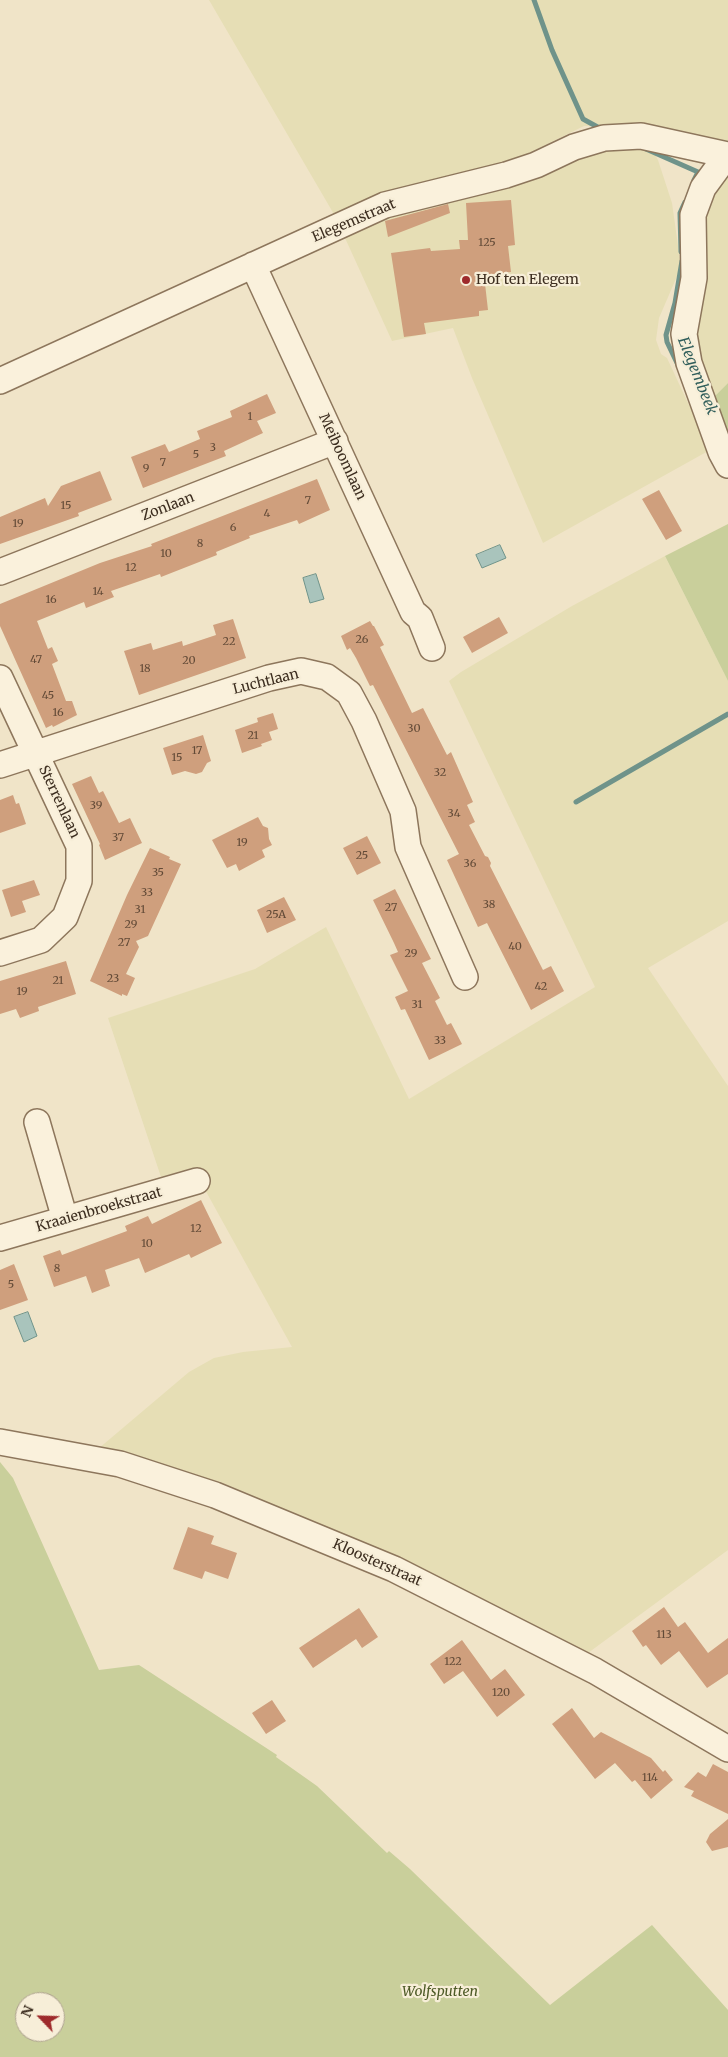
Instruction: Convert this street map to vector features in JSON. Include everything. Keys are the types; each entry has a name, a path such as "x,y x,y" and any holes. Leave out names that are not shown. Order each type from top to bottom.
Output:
{"street":[{"name":"Elegemstraat","path":"0,381 385,205 506,175 536,165 574,147 604,138 642,136 727,155 703,188 693,214 694,278 684,334 689,362 721,452 728,465"},
{"name":"Meiboomlaan","path":"253,265 413,612 420,618 432,648"},
{"name":"Zonlaan","path":"0,572 335,442"},
{"name":"Luchtlaan","path":"0,765 35,752 268,678 301,670 327,676 349,693 364,721 403,811 408,847 465,977"},
{"name":"Sterrenlaan","path":"0,678 79,846 79,881 65,917 41,940 0,953"},
{"path":"37,1122 65,1219"},
{"name":"Kraaienbroekstraat","path":"0,1238 197,1181"},
{"name":"Kloosterstraat","path":"0,1442 120,1464 215,1495 385,1565 595,1671 728,1749"}],"shaded area":[{"path":"209,0 728,0 728,144 619,125 584,126 531,152 544,171 599,147 643,146 653,151 658,160 672,203 681,267 659,318 656,340 661,354 667,358 710,450 543,543 472,378 453,328 392,341 335,216"},
{"path":"728,174 728,383 710,401 689,341 701,211"},
{"path":"665,556 728,681 728,921 648,968 728,1086 728,1550 588,1653 400,1562 98,1449 189,1372 214,1358 243,1352 292,1347 193,1168 161,1177 108,1018 255,969 326,927 409,1099 595,987 449,681 572,606"}],"green space":[{"path":"728,383 728,448 710,401"},
{"path":"728,524 728,681 665,556"},
{"name":"Wolfsputten","path":"0,1462 13,1478 99,1670 139,1665 277,1755 276,1757 317,1786 387,1853 389,1851 410,1869 550,2005 652,1925 728,2010 728,2057 0,2057"}],"water":[{"path":"500,545 506,558 482,568 476,555"},
{"path":"316,574 324,599 310,603 303,578"},
{"path":"28,1312 37,1336 24,1342 14,1317"}],"building":[{"path":"511,200 515,245 508,246 511,272 484,275 488,310 479,311 479,316 424,323 426,334 404,337 391,253 430,248 431,251 460,249 459,240 468,240 466,203"},
{"path":"448,204 450,213 388,237 385,221"},
{"path":"267,394 276,413 257,421 263,433 224,451 226,456 143,488 131,457 165,444 169,452 200,439 197,431 232,417 230,411"},
{"path":"100,471 112,500 78,513 79,516 0,544 0,517 45,498 48,506 61,486"},
{"path":"317,479 330,510 299,524 297,520 249,536 250,538 216,552 217,555 161,577 160,574 111,591 114,597 86,608 84,602 37,621 48,649 52,647 58,661 52,664 66,701 72,701 77,715 53,727 52,725 46,728 0,626 0,604 100,563 152,546 151,544"},
{"path":"659,490 682,531 666,540 642,499"},
{"path":"499,617 508,633 472,653 463,637"},
{"path":"233,619 246,658 139,695 124,651 151,643 153,650 182,641 183,646 216,635 213,625"},
{"path":"370,621 384,645 380,647 412,713 423,708 447,755 451,752 473,802 467,805 475,822 469,825 485,856 488,857 491,863 490,866 543,970 551,966 564,991 531,1010 487,923 478,927 447,860 459,854 373,685 370,686 356,658 350,648 347,650 341,636"},
{"path":"273,713 278,729 269,732 272,740 261,744 262,746 242,753 235,730 258,722 257,718"},
{"path":"203,735 211,761 207,763 202,772 196,774 185,771 172,775 163,748"},
{"path":"91,776 99,793 103,791 119,823 130,818 142,843 105,860 100,844 72,784"},
{"path":"13,795 16,804 19,803 26,824 0,833 0,800"},
{"path":"258,817 263,826 268,828 269,839 272,845 262,850 265,857 239,871 236,864 227,868 212,840"},
{"path":"367,836 381,863 357,875 343,848"},
{"path":"150,848 181,864 148,936 136,941 139,947 126,974 135,978 127,996 122,994 122,996 90,981 127,895"},
{"path":"34,880 40,895 22,901 26,912 11,917 2,890"},
{"path":"395,889 431,959 422,963 440,998 435,1001 447,1025 451,1023 462,1044 429,1060 405,1009 401,1010 395,997 408,991 390,955 398,952 373,900"},
{"path":"284,897 296,920 267,933 257,910"},
{"path":"66,961 76,994 38,1007 39,1011 20,1018 16,1009 0,1014 0,981"},
{"path":"201,1200 222,1243 191,1258 189,1254 145,1273 139,1258 105,1270 110,1286 92,1293 86,1276 54,1287 43,1256 60,1250 62,1255 127,1231 125,1226 148,1216 152,1224"},
{"path":"14,1264 28,1300 0,1310 0,1270"},
{"path":"188,1527 214,1536 211,1544 237,1553 228,1579 205,1571 202,1579 173,1569"},
{"path":"664,1607 678,1627 685,1622 708,1653 728,1638 728,1674 707,1688 679,1651 661,1665 646,1645 643,1647 632,1631"},
{"path":"359,1608 378,1637 362,1648 356,1639 313,1668 299,1648"},
{"path":"462,1640 491,1680 505,1669 525,1695 497,1717 463,1671 444,1684 430,1664"},
{"path":"272,1700 286,1721 266,1734 252,1713"},
{"path":"572,1708 594,1738 601,1732 651,1758 673,1780 651,1799 635,1780 632,1782 615,1763 595,1779 552,1724"},
{"path":"713,1764 728,1772 728,1814 691,1796 694,1791 684,1787 698,1772 706,1777"},
{"path":"728,1819 728,1847 712,1851 706,1842 710,1834"}],"waterway":[{"name":"Elegembeek","path":"534,0 552,50 583,119 603,130"},
{"name":"Elegembeek","path":"646,149 698,172 694,180"},
{"name":"Elegembeek","path":"681,252 680,213 685,202"},
{"name":"Elegembeek","path":"678,365 667,342 666,335 675,303 682,261"},
{"name":"Elegembeek","path":"576,802 728,714"}],"place":[{"name":"Hof ten Elegem","path":"466,280"}]}
